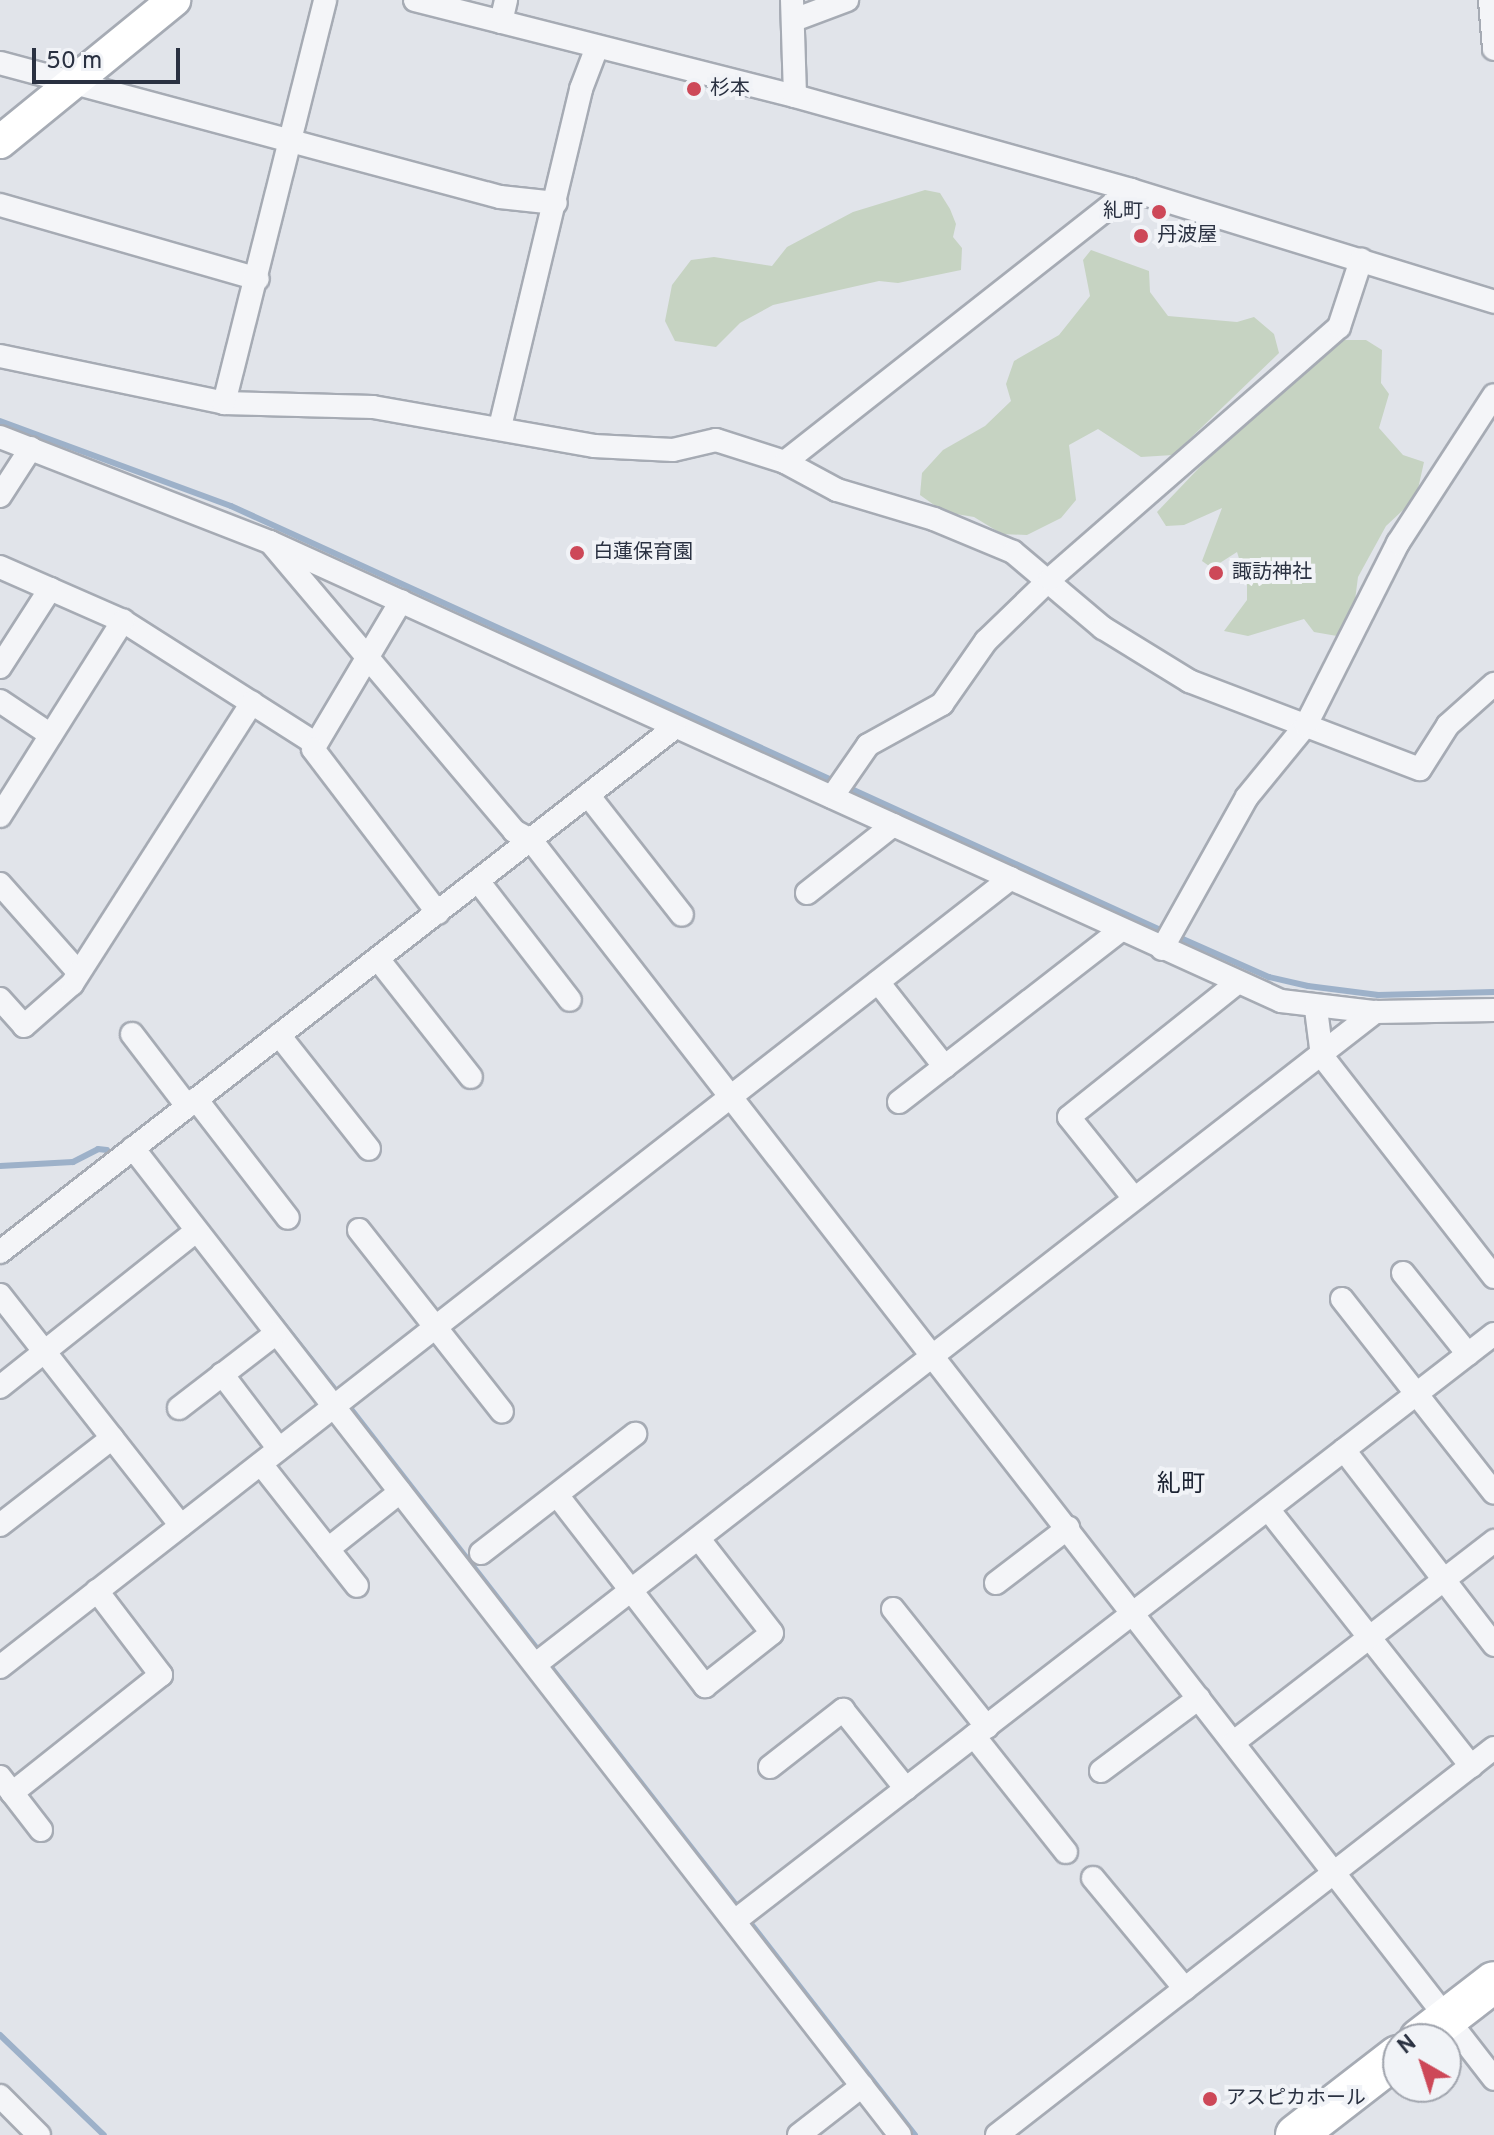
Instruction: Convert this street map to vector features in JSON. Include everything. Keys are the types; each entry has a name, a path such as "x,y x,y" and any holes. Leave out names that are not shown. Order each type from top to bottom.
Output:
{"highway":[{"path":"1441,2023 1494,1982"},
{"path":"1299,2134 1382,2069"}],"main road":[{"path":"0,142 174,0"}],"street":[{"path":"224,403 258,279 325,0"},
{"path":"415,0 504,11 597,47 795,96 1131,190 1494,302"},
{"path":"795,96 793,10 847,0"},
{"path":"1490,0 1494,49"},
{"path":"500,427 581,89 597,47"},
{"path":"0,63 500,197 556,203"},
{"path":"785,462 1131,190"},
{"path":"0,205 258,279"},
{"path":"838,787 868,745 942,704 986,641 1050,579 1339,327 1361,260"},
{"path":"0,356 224,403 373,407 610,447 673,450 716,440 785,462 837,490 934,519 1013,552 1050,579 1103,628 1189,681 1420,769 1448,725 1494,684"},
{"path":"1168,938 1247,797 1306,725 1398,543 1494,395"},
{"path":"0,437 270,542 674,728 838,787 893,825 1121,930 1168,938 1238,982 1281,1001 1316,1009 1375,1012 1494,1010"},
{"path":"0,496 31,448"},
{"path":"270,542 514,831 531,840 1336,1871 1431,2023"},
{"path":"0,567 123,621 313,742"},
{"path":"0,667 50,589"},
{"path":"401,601 313,742 313,749 438,913"},
{"path":"0,816 123,621"},
{"path":"0,701 51,735"},
{"path":"0,999 24,1026 72,984 252,703"},
{"path":"0,1252 674,728"},
{"path":"588,795 682,915"},
{"path":"807,893 893,825"},
{"path":"0,1667 1011,878"},
{"path":"478,881 570,1000"},
{"path":"0,884 78,972"},
{"path":"899,1102 1121,930"},
{"path":"378,959 471,1077"},
{"path":"878,982 945,1067"},
{"path":"1133,1197 1069,1117 1238,982"},
{"path":"1316,1009 1322,1056 1494,1277"},
{"path":"536,1664 1133,1197 1322,1056 1375,1012"},
{"path":"132,1034 288,1218"},
{"path":"279,1035 369,1149"},
{"path":"133,1148 275,1334 736,1920 900,2135"},
{"path":"359,1230 502,1412"},
{"path":"0,1387 196,1231"},
{"path":"1403,1273 1468,1354"},
{"path":"0,1295 181,1526"},
{"path":"1342,1299 1494,1493"},
{"path":"179,1408 275,1334"},
{"path":"736,1920 1494,1334"},
{"path":"222,1374 279,1449"},
{"path":"481,1553 635,1434"},
{"path":"0,1525 112,1438"},
{"path":"1344,1450 1494,1645"},
{"path":"261,1464 357,1586"},
{"path":"328,1549 400,1492"},
{"path":"557,1495 705,1686 772,1633 698,1538"},
{"path":"1268,1509 1471,1766"},
{"path":"996,1583 1068,1528"},
{"path":"1234,1742 1494,1541"},
{"path":"41,1830 6,1785 161,1675 97,1591"},
{"path":"893,1609 1066,1852"},
{"path":"1101,1771 1199,1698"},
{"path":"770,1767 843,1710 906,1789"},
{"path":"997,2135 1494,1748"},
{"path":"1093,1878 1185,1989"},
{"path":"1462,2052 1494,2079"},
{"path":"799,2135 862,2086"},
{"path":"0,2096 39,2135"}],"green space":[{"path":"925,190 940,193 950,209 956,224 953,237 962,248 961,270 898,283 879,281 773,305 740,323 716,347 675,341 665,321 672,285 691,260 714,257 772,266 787,247 853,212"},
{"path":"1091,250 1149,271 1150,292 1168,316 1237,322 1254,317 1274,334 1279,353 1173,455 1141,457 1098,429 1069,445 1076,500 1061,518 1027,535 1002,534 974,517 944,512 920,495 922,473 943,450 985,426 1011,401 1006,384 1014,361 1059,335 1090,296 1083,260"},
{"path":"1344,340 1366,340 1382,350 1381,383 1389,394 1379,428 1403,455 1424,462 1416,498 1386,526 1358,577 1354,608 1337,636 1314,632 1304,619 1248,636 1224,631 1247,600 1247,584 1237,552 1212,568 1202,561 1222,508 1184,525 1166,526 1157,512 1257,407"}],"waterway":[{"path":"0,421 231,506 1165,932"},
{"path":"1176,936 1269,977 1308,986 1378,995 1494,992"},
{"path":"0,1166 73,1162 98,1149 107,1150"},
{"path":"153,1159 336,1391"},
{"path":"351,1409 537,1649"},
{"path":"550,1666 736,1905"},
{"path":"752,1925 915,2135"},
{"path":"0,2035 104,2135"}],"place":[{"name":"杉本","path":"694,89"},
{"name":"糺町","path":"1159,212"},
{"name":"丹波屋","path":"1141,236"},
{"name":"白蓮保育園","path":"577,553"},
{"name":"諏訪神社","path":"1216,573"},
{"name":"アスピカホール","path":"1210,2099"}],"district":[{"name":"糺町","path":"1181,1486"}]}
